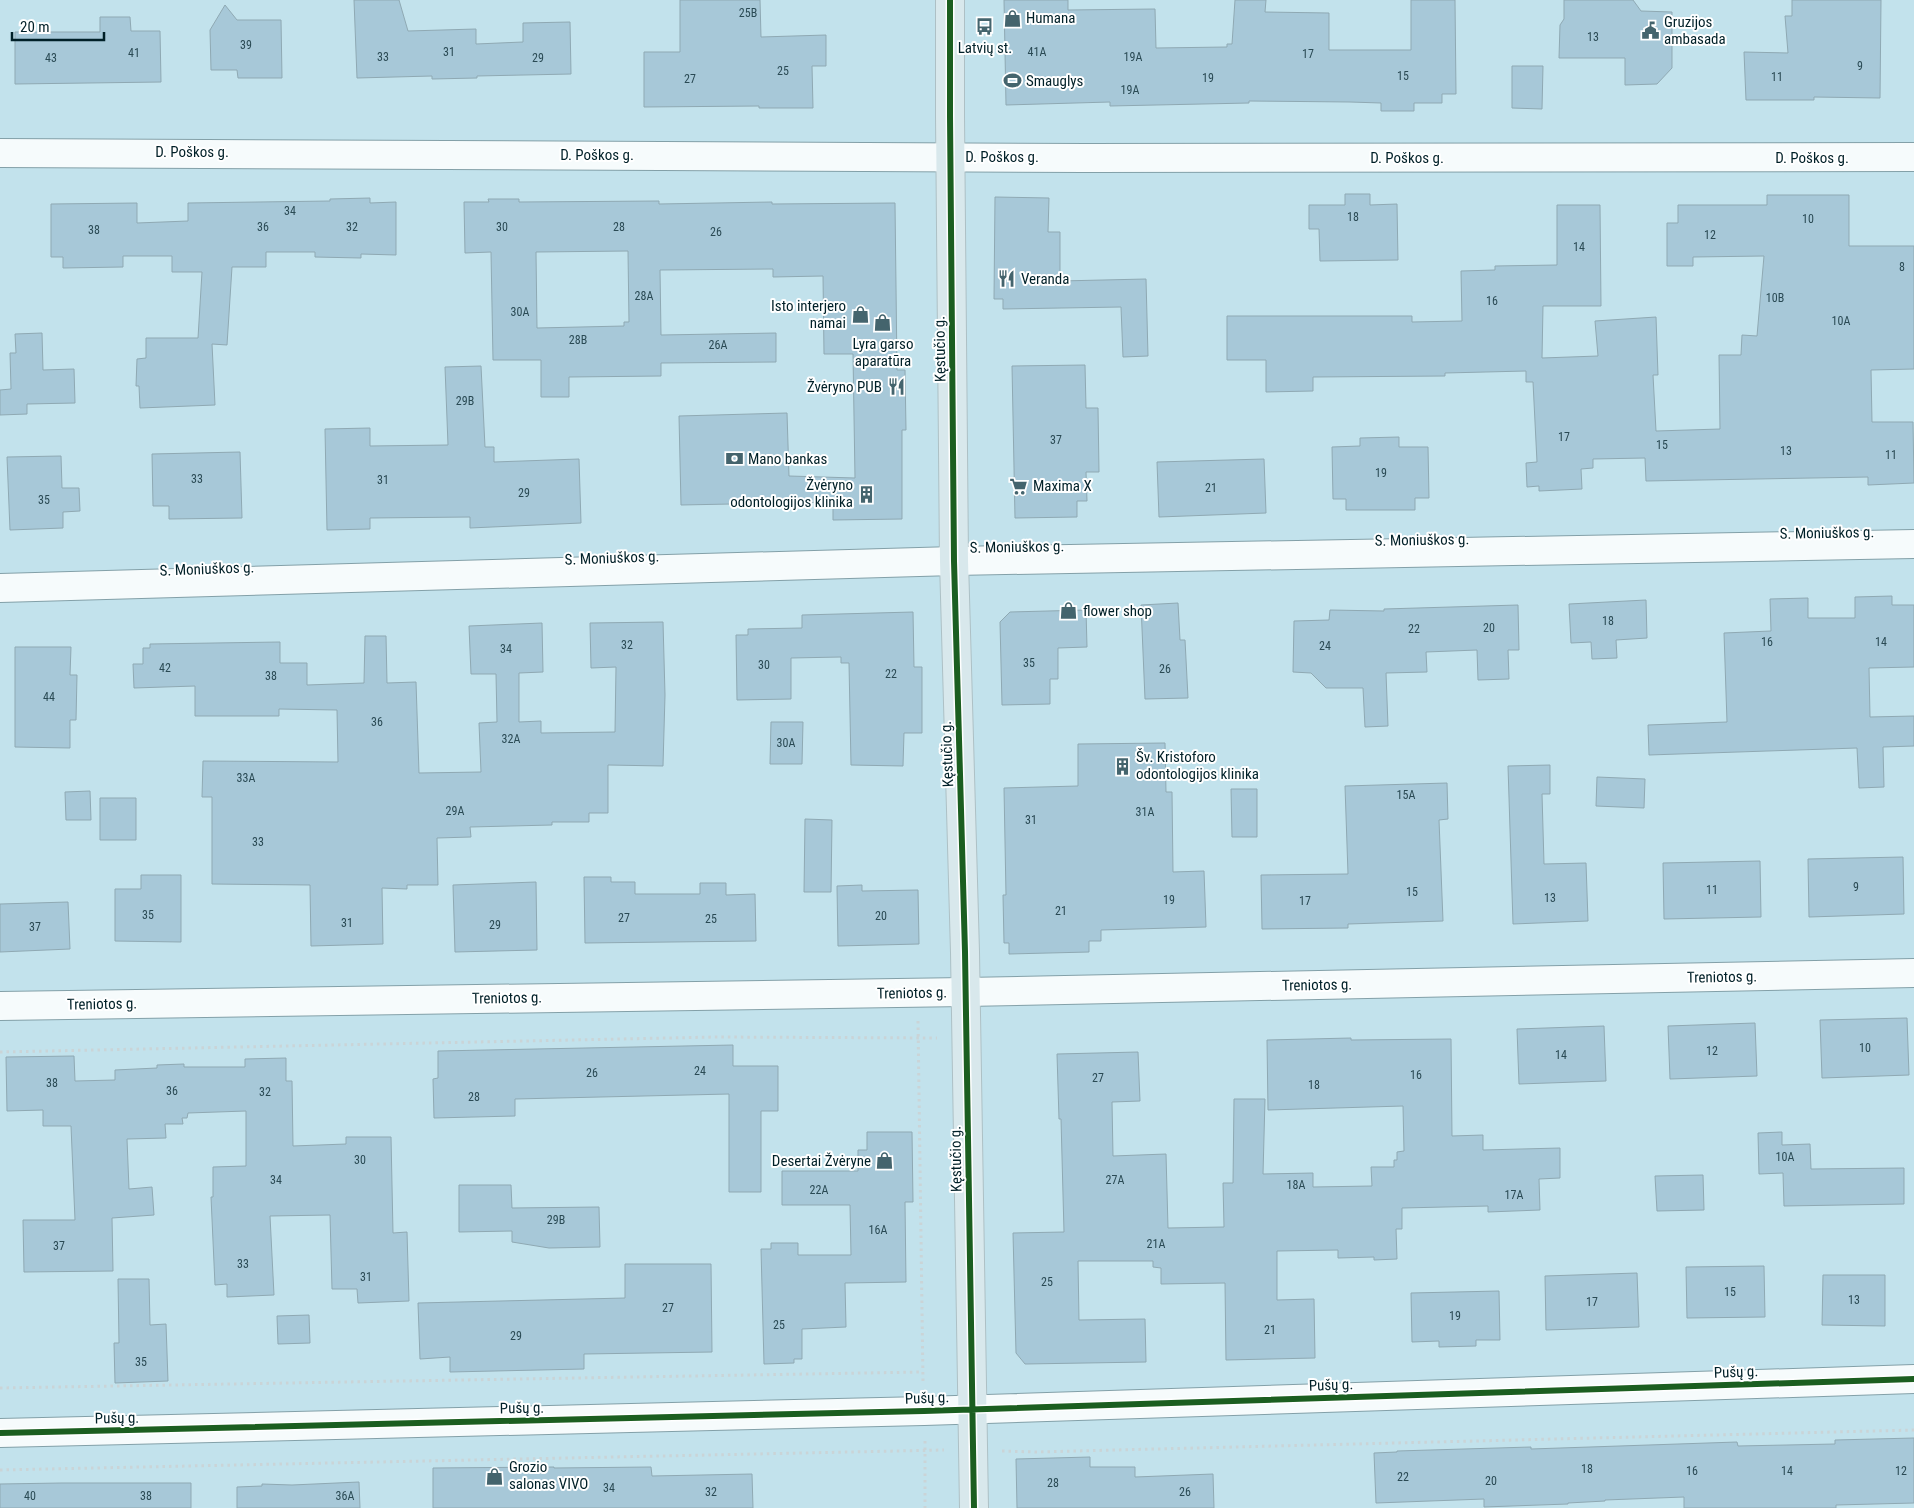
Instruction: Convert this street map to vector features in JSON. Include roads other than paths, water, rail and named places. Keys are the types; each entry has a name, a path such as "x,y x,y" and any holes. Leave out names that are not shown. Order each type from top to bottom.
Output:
{"main road":[{"name":"Kęstučio g.","path":"950,0 954,561 966,992 974,1508"}],"street":[{"name":"D. Poškos g.","path":"0,152 950,157 1914,158"},
{"name":"S. Moniuškos g.","path":"0,588 954,561 1914,544"},
{"name":"Treniotos g.","path":"0,1006 918,993 1914,973"},
{"name":"Pušų g.","path":"0,1433 924,1411 1914,1379"}],"place":[{"name":"Humana","path":"1012,18"},
{"name":"Latvių st.","path":"985,27"},
{"name":"Gruzijos ambasada","path":"1650,31"},
{"name":"Smauglys","path":"1012,81"},
{"name":"Veranda","path":"1007,279"},
{"name":"Isto interjero namai","path":"860,315"},
{"name":"Lyra garso aparatūra","path":"883,323"},
{"name":"Žvėryno PUB","path":"896,387"},
{"name":"Mano bankas","path":"734,459"},
{"name":"Maxima X","path":"1019,486"},
{"name":"Žvėryno odontologijos klinika","path":"867,494"},
{"name":"flower shop","path":"1069,611"},
{"name":"Šv. Kristoforo odontologijos klinika","path":"1122,766"},
{"name":"Desertai Žvėryne","path":"885,1161"},
{"name":"Grozio salonas VIVO","path":"495,1476"}]}
